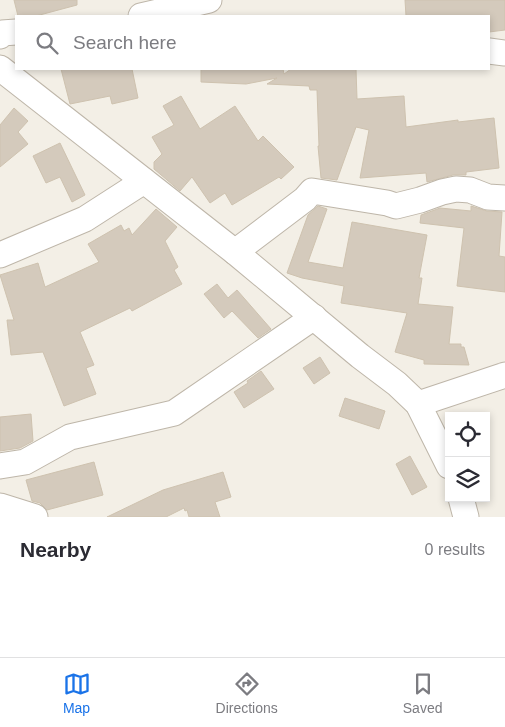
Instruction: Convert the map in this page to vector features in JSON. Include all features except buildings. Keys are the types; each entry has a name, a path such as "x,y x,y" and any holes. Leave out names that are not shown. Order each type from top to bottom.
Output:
{"street":[{"path":"145,15 209,0"},
{"path":"0,36 2,33 15,32"},
{"path":"490,51 505,53"},
{"path":"0,68 235,252 397,384 418,404 445,458"},
{"path":"0,255 84,219 144,181"},
{"path":"235,252 305,199 312,191 396,206 456,189 470,190 488,197 505,198"},
{"path":"0,466 25,462 70,437 174,413 314,317"},
{"path":"418,404 505,375"},
{"path":"462,502 466,517"},
{"path":"0,506 35,517"}]}
